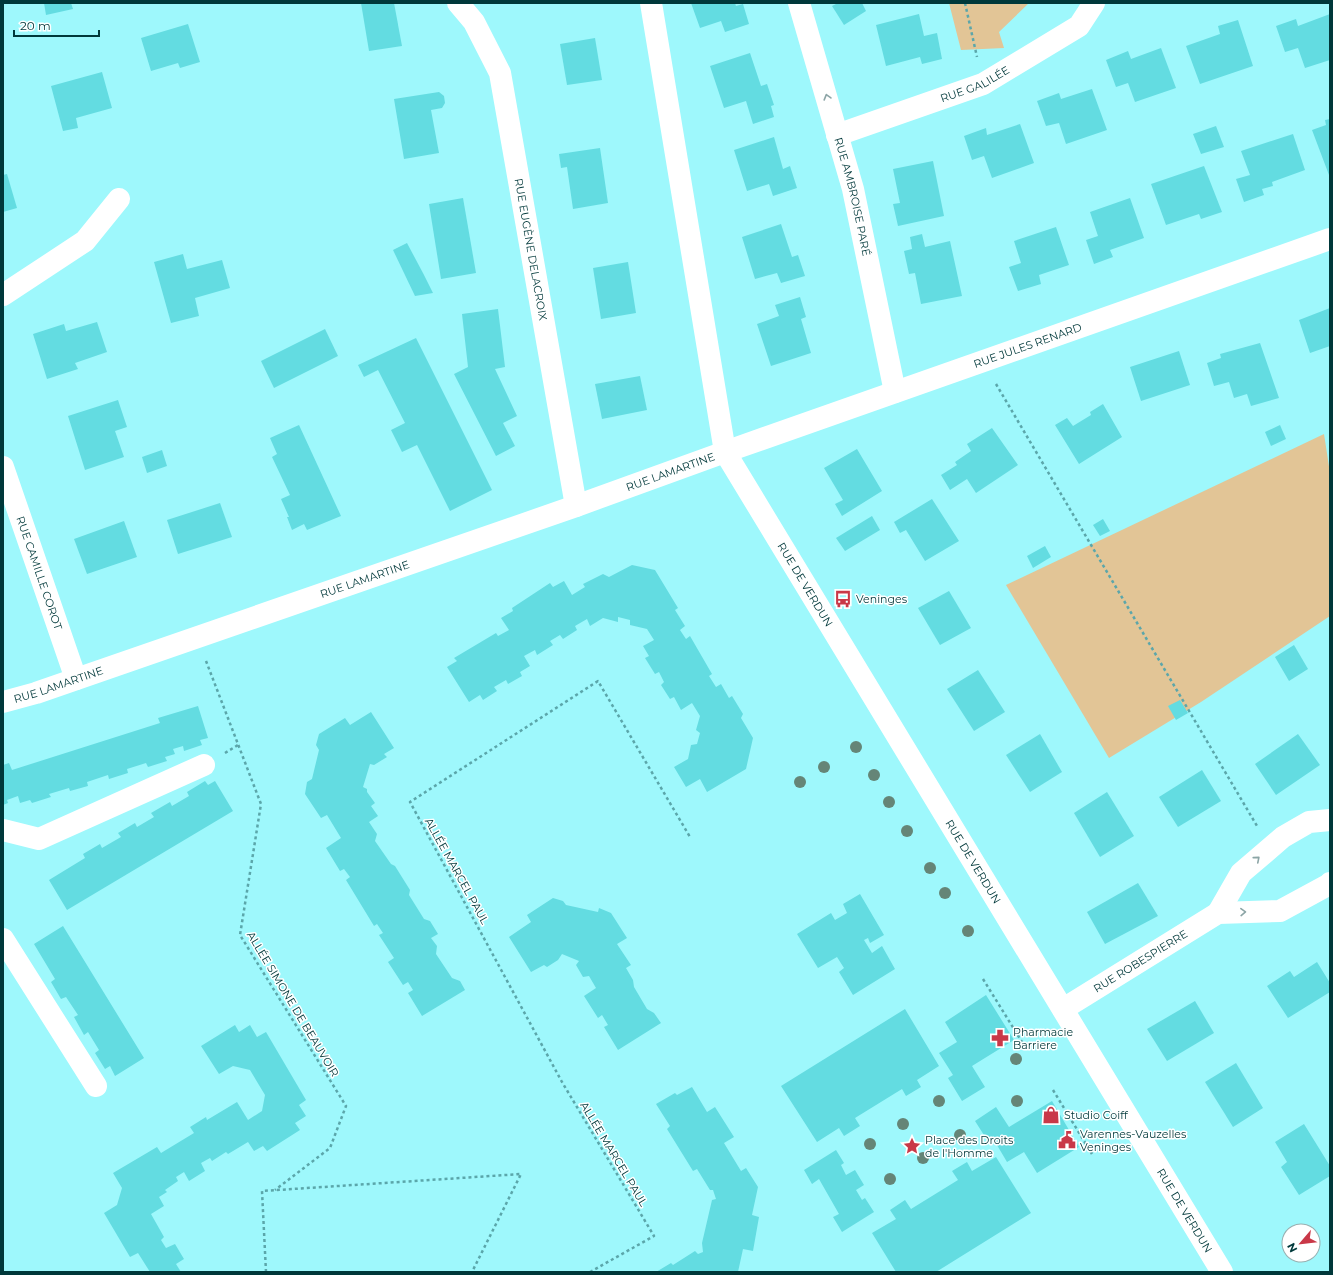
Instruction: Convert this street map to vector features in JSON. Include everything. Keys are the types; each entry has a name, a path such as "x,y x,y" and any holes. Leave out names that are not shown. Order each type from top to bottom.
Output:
{"street":[{"name":"RUE EUGÈNE DELACROIX","path":"458,3 474,22 500,74 576,506"},
{"path":"651,3 725,452"},
{"name":"RUE AMBROISE PARÉ","path":"800,3 853,189 896,392"},
{"name":"RUE GALILÉE","path":"837,135 983,84 1079,26 1094,3"},
{"path":"3,294 85,241 119,199"},
{"name":"RUE JULES RENARD","path":"725,452 1330,239"},
{"name":"RUE LAMARTINE","path":"3,702 36,693 576,506 725,452"},
{"name":"RUE DE VERDUN","path":"725,452 1222,1272"},
{"name":"RUE CAMILLE COROT","path":"3,466 76,679"},
{"path":"3,830 39,839 204,765"},
{"name":"RUE ROBESPIERRE","path":"1063,1009 1218,913 1241,873 1282,837 1309,822 1330,820"},
{"name":"RUE ROBESPIERRE","path":"1218,913 1280,911 1330,883"},
{"path":"3,939 96,1086"}],"path":[{"path":"964,3 983,84"},
{"path":"983,361 1270,848"},
{"name":"ALLÉE SIMONE DE BEAUVOIR","path":"197,637 261,804 240,935 346,1106 330,1148 275,1190"},
{"name":"ALLÉE MARCEL PAUL","path":"590,1272 654,1236 562,1082 410,802 598,681 690,837"},
{"path":"983,979 1022,1042"},
{"path":"1053,1090 1092,1154"},
{"name":"ALLÉE SIMONE DE BEAUVOIR","path":"266,1272 262,1191 521,1174 472,1272"}],"shaded area":[{"path":"949,3 1029,3 999,32 1004,48 961,50"},
{"path":"1324,434 1330,473 1330,616 1201,702 1109,758 1006,585"}],"building":[{"path":"44,3 71,3 73,9 46,15"},
{"path":"361,3 394,3 402,46 369,51"},
{"path":"691,3 735,3 736,6 743,4 749,24 725,32 721,21 700,28"},
{"path":"838,3 862,3 866,11 844,25 832,6"},
{"path":"919,14 924,36 937,33 942,59 922,64 920,57 886,66 876,25"},
{"path":"1330,14 1330,60 1305,68 1298,48 1285,52 1276,26 1296,19 1298,26"},
{"path":"1238,20 1253,66 1200,84 1186,46 1220,34 1218,26"},
{"path":"188,24 200,62 180,68 178,63 151,71 141,38"},
{"path":"595,38 602,80 567,85 560,44"},
{"path":"1161,48 1176,88 1135,102 1128,83 1116,87 1106,60 1128,51 1131,59"},
{"path":"750,53 761,86 767,84 774,105 771,106 774,117 753,124 746,101 724,108 710,66"},
{"path":"102,72 112,108 76,118 78,128 63,131 51,86"},
{"path":"1092,89 1107,130 1066,144 1059,123 1046,126 1037,101 1059,93 1061,99"},
{"path":"439,92 444,96 445,103 442,108 431,110 439,153 404,159 394,99"},
{"path":"1330,119 1329,175 1312,130 1326,125 1325,120"},
{"path":"1020,124 1034,163 992,178 984,156 972,160 964,136 986,128 987,135"},
{"path":"1216,126 1224,147 1201,154 1193,134"},
{"path":"1293,134 1305,170 1272,182 1273,186 1262,189 1264,195 1244,202 1236,179 1250,175 1241,151"},
{"path":"774,137 783,169 790,166 797,188 773,196 769,184 747,191 734,150"},
{"path":"600,148 608,203 573,209 567,167 561,168 559,154"},
{"path":"933,161 944,216 898,226 893,204 900,203 893,169"},
{"path":"1204,166 1222,212 1201,219 1199,214 1166,225 1151,184"},
{"path":"7,174 17,208 3,212 3,175"},
{"path":"463,198 476,273 441,279 429,204"},
{"path":"1130,198 1144,238 1110,250 1113,257 1094,264 1086,240 1098,236 1090,212"},
{"path":"781,224 792,257 798,255 805,276 781,283 777,273 755,279 742,237"},
{"path":"1056,227 1069,265 1039,275 1041,284 1018,291 1009,267 1021,263 1014,241"},
{"path":"922,234 925,247 950,241 962,296 921,304 915,273 909,274 904,251 912,249 910,237"},
{"path":"407,243 433,293 415,296 393,250"},
{"path":"183,254 187,269 222,260 230,288 195,298 199,316 171,323 154,262"},
{"path":"628,262 636,313 601,319 593,268"},
{"path":"800,297 806,317 801,319 811,353 771,366 757,324 779,316 775,305"},
{"path":"1330,308 1330,346 1310,353 1299,320"},
{"path":"498,309 505,367 495,369 517,416 503,423 515,446 496,456 454,374 468,367 462,314"},
{"path":"97,322 107,352 75,363 78,369 47,379 33,334 64,324 66,331"},
{"path":"325,329 338,356 274,388 261,361"},
{"path":"416,338 492,490 450,511 417,445 402,452 391,430 405,423 378,370 364,377 358,365"},
{"path":"1260,343 1279,398 1251,406 1247,394 1234,398 1229,382 1214,386 1207,363 1221,358 1220,354"},
{"path":"1179,351 1190,385 1141,401 1130,367"},
{"path":"640,376 647,410 602,419 595,384"},
{"path":"118,400 127,427 115,431 124,457 85,470 68,416"},
{"path":"1103,404 1122,437 1079,464 1055,425 1067,418 1073,426 1091,415 1090,412"},
{"path":"299,425 341,516 307,530 304,524 292,530 287,517 289,517 281,499 290,495 272,457 277,454 270,438"},
{"path":"1280,425 1286,439 1271,446 1265,432"},
{"path":"992,428 1018,465 976,493 967,479 950,490 941,475 957,465 955,462 971,451 967,444"},
{"path":"857,449 882,491 842,516 835,504 843,500 824,468"},
{"path":"162,450 167,466 147,473 142,457"},
{"path":"932,499 959,541 925,561 906,530 900,533 894,522"},
{"path":"220,503 232,537 178,554 167,520"},
{"path":"872,516 880,530 845,551 836,538"},
{"path":"1103,519 1110,531 1100,536 1093,525"},
{"path":"124,521 137,557 87,574 74,539"},
{"path":"1045,546 1051,557 1033,568 1027,556"},
{"path":"632,565 655,570 678,608 675,610 685,626 680,630 686,639 690,636 712,674 709,676 716,687 721,684 729,698 732,696 743,714 741,718 753,738 746,769 707,792 700,779 686,787 674,767 688,759 691,745 697,744 700,733 696,730 700,716 692,703 681,710 674,697 670,699 661,685 664,682 659,672 655,674 645,658 649,656 643,646 654,640 647,629 630,625 630,620 618,617 618,622 603,618 590,626 587,619 575,626 577,630 563,639 560,635 550,641 553,645 537,655 535,650 524,656 530,666 520,672 522,676 508,684 506,680 494,687 497,691 483,700 480,695 469,702 447,667 457,661 454,658 496,633 498,636 509,630 501,618 513,611 512,608 550,583 553,587 564,581 572,595 585,587 583,584 603,574 609,577"},
{"path":"949,591 971,628 940,645 918,608"},
{"path":"1294,645 1308,669 1289,681 1275,657"},
{"path":"978,670 1005,712 974,731 947,689"},
{"path":"1180,700 1188,713 1176,720 1168,706"},
{"path":"198,706 208,738 200,740 202,745 184,751 183,746 173,749 175,754 165,757 167,761 148,767 146,763 127,769 128,773 109,779 108,775 87,782 88,786 70,791 69,788 49,794 51,797 32,803 30,800 20,803 18,796 7,800 8,803 3,805 3,765 9,763 12,770 160,723 158,718"},
{"path":"371,712 394,748 384,754 387,757 374,765 370,764 363,787 367,789 367,792 375,803 371,806 378,816 369,822 377,834 375,841 391,864 395,866 410,890 409,895 424,919 430,921 438,934 431,938 437,946 436,954 452,978 460,981 465,990 422,1016 408,993 413,990 408,982 403,985 388,962 394,958 379,935 383,933 377,924 374,926 346,880 350,877 344,869 340,871 326,848 341,838 327,815 321,818 305,794 307,782 312,779 319,750 316,745 319,734 345,718 350,725"},
{"path":"1040,734 1062,772 1030,792 1006,755"},
{"path":"1298,734 1320,765 1276,795 1255,764"},
{"path":"1202,770 1221,801 1178,827 1159,797"},
{"path":"205,781 208,785 215,781 233,811 67,910 49,880 85,858 83,854 100,844 102,848 121,837 118,833 135,823 137,827 154,817 151,813 170,802 172,806 189,796 187,792"},
{"path":"1107,792 1134,836 1100,857 1074,813"},
{"path":"1138,883 1158,916 1105,944 1087,912"},
{"path":"860,894 884,935 870,943 868,938 864,940 872,953 882,946 895,969 853,995 839,972 844,968 837,957 818,968 797,934 831,913 835,920 847,913 843,904"},
{"path":"553,898 563,901 566,905 598,912 599,908 611,913 627,938 617,944 631,965 626,968 633,980 634,987 647,1009 654,1013 661,1023 618,1050 604,1027 608,1025 602,1015 598,1018 584,996 596,988 589,976 583,977 576,965 579,961 562,954 558,960 547,967 544,965 531,972 509,937 531,922 527,915"},
{"path":"63,926 144,1058 115,1076 110,1066 105,1069 95,1053 99,1050 88,1032 84,1035 74,1017 78,1015 66,997 61,999 51,982 55,979 34,944"},
{"path":"1317,962 1330,983 1330,992 1288,1018 1267,986 1290,971 1294,977"},
{"path":"986,995 1014,1040 972,1066 985,1087 962,1101 948,1078 953,1075 939,1053 957,1042 945,1022"},
{"path":"1195,1001 1214,1033 1167,1061 1147,1029"},
{"path":"905,1009 939,1066 917,1080 921,1087 906,1096 902,1089 855,1118 860,1126 844,1136 839,1128 817,1142 781,1086"},
{"path":"235,1025 239,1032 250,1025 257,1037 266,1032 306,1100 299,1105 306,1116 295,1123 300,1130 267,1151 263,1146 254,1151 248,1142 228,1154 226,1152 212,1161 210,1158 201,1163 205,1171 189,1181 184,1172 176,1177 178,1181 165,1190 167,1192 159,1197 164,1206 151,1214 164,1237 161,1240 166,1248 175,1244 184,1259 176,1264 181,1272 150,1272 138,1253 130,1257 104,1213 117,1205 122,1188 113,1173 157,1147 161,1153 194,1133 190,1127 206,1117 207,1120 237,1102 248,1120 262,1111 265,1095 250,1070 233,1066 219,1074 201,1046"},
{"path":"1236,1063 1263,1108 1233,1127 1205,1082"},
{"path":"692,1087 707,1112 715,1107 734,1137 724,1143 741,1171 746,1168 758,1187 752,1215 759,1217 753,1251 743,1249 738,1272 656,1272 671,1263 673,1265 695,1251 698,1254 703,1252 702,1243 712,1200 716,1199 713,1190 710,1190 697,1169 693,1171 667,1129 670,1126 656,1104 675,1093 677,1095"},
{"path":"1052,1101 1079,1147 1037,1173 1024,1152 1007,1162 994,1140 989,1143 975,1121 996,1107 1009,1127"},
{"path":"1304,1124 1330,1166 1330,1176 1299,1195 1281,1167 1287,1162 1275,1142"},
{"path":"836,1150 844,1163 841,1165 846,1175 855,1170 864,1185 856,1190 862,1200 865,1198 874,1212 842,1232 833,1217 839,1214 819,1179 812,1184 804,1170"},
{"path":"996,1157 1031,1213 936,1272 896,1272 872,1233 896,1219 890,1210 905,1200 911,1209 958,1180 952,1171 967,1162 972,1171"}],"place":[{"name":"Veninges","path":"843,599"},
{"name":"Pharmacie Barriere","path":"1000,1038"},
{"name":"Studio Coiff","path":"1051,1115"},
{"name":"Varennes-Vauzelles Veninges","path":"1067,1140"},
{"name":"Place des Droits de l'Homme","path":"912,1146"}]}
